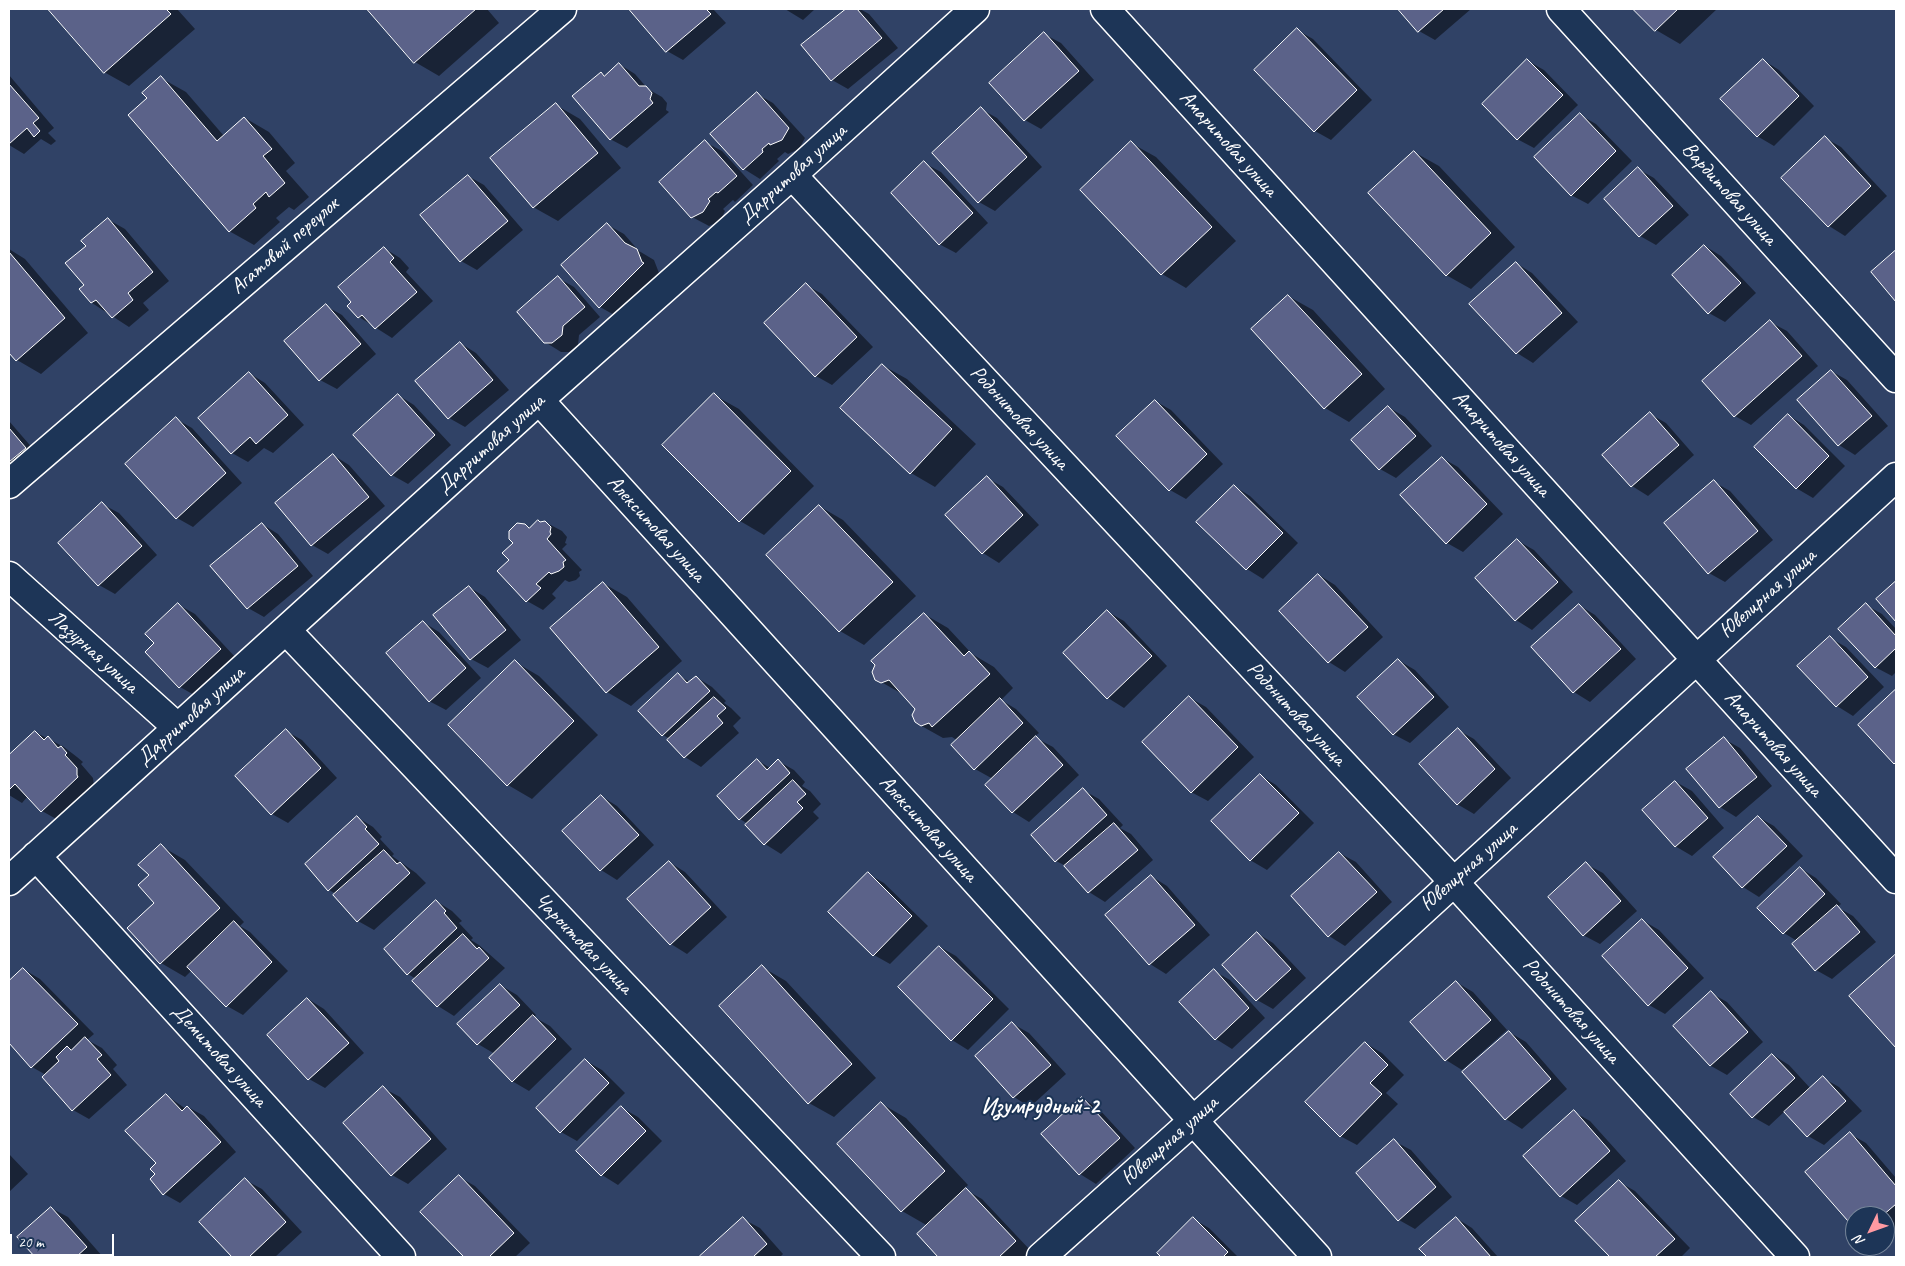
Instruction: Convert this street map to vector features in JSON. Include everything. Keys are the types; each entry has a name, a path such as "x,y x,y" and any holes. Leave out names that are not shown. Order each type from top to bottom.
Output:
{"street":[{"name":"Агатовый переулок","path":"9,484 562,9"},
{"name":"Дарритовая улица","path":"9,881 539,400 975,9"},
{"name":"Амаритовая улица","path":"1105,9 1896,879"},
{"name":"Вардитовая улица","path":"1561,9 1896,378"},
{"name":"Родонитовая улица","path":"792,175 1452,881 1795,1257"},
{"name":"Алекситовая улица","path":"539,400 1318,1257"},
{"name":"Ювелирная улица","path":"1041,1257 1896,477"},
{"name":"Лазурная улица","path":"9,576 178,728"},
{"name":"Чароитовая улица","path":"286,630 881,1257"},
{"name":"Демитовая улица","path":"36,856 401,1257"}],"building":[{"path":"48,9 166,9 171,14 104,73"},
{"path":"367,9 476,9 414,63"},
{"path":"629,9 706,9 711,14 666,52"},
{"path":"846,9 857,9 882,38 831,81 801,45"},
{"path":"1398,9 1444,9 1418,32"},
{"path":"1633,9 1678,9 1655,31"},
{"path":"1297,28 1357,90 1314,132 1254,70"},
{"path":"1044,32 1079,71 1024,121 989,83"},
{"path":"1527,59 1563,95 1517,140 1482,104"},
{"path":"1763,59 1799,96 1757,137 1720,99"},
{"path":"619,63 639,86 646,86 652,93 650,99 653,103 610,140 572,96 601,72 604,76"},
{"path":"161,76 217,141 244,117 272,149 263,156 285,183 269,197 266,192 253,204 256,208 229,232 128,115 147,98 142,93"},
{"path":"9,84 39,118 33,123 40,131 34,137 27,128 9,144"},
{"path":"757,92 789,128 782,140 770,145 769,143 762,149 763,152 743,170 710,134"},
{"path":"556,103 598,153 533,208 490,158"},
{"path":"981,107 1027,157 978,203 932,153"},
{"path":"1580,113 1616,151 1571,196 1534,157"},
{"path":"1825,136 1871,186 1828,227 1781,178"},
{"path":"705,140 737,176 718,193 716,192 708,199 710,201 703,212 691,218 659,182"},
{"path":"1131,141 1212,227 1161,275 1080,190"},
{"path":"1414,151 1491,233 1446,276 1368,193"},
{"path":"924,161 973,213 939,245 891,193"},
{"path":"1638,167 1673,206 1639,237 1604,199"},
{"path":"468,175 508,221 460,262 420,215"},
{"path":"108,218 153,272 128,293 133,300 112,318 96,300 91,303 79,289 84,285 65,263 86,246 81,241"},
{"path":"607,223 625,243 637,249 644,263 599,308 561,265"},
{"path":"1704,245 1741,283 1708,314 1672,275"},
{"path":"384,247 394,258 390,262 417,292 375,329 362,315 358,318 347,306 351,302 338,287"},
{"path":"1896,250 1896,302 1871,272"},
{"path":"9,252 65,318 16,361 9,353"},
{"path":"1516,262 1562,313 1516,354 1469,304"},
{"path":"558,276 585,307 563,326 562,335 552,343 544,343 517,312"},
{"path":"806,283 857,337 815,377 764,323"},
{"path":"1288,295 1362,374 1324,409 1251,329"},
{"path":"326,304 361,344 319,381 284,341"},
{"path":"1770,320 1802,356 1734,417 1702,381"},
{"path":"460,342 493,380 448,419 415,381"},
{"path":"882,364 952,429 910,474 840,408"},
{"path":"1831,370 1872,416 1838,446 1797,400"},
{"path":"249,372 288,415 256,444 250,437 231,454 198,418"},
{"path":"714,393 791,471 739,522 662,445"},
{"path":"398,394 435,435 391,476 353,435"},
{"path":"1155,400 1207,454 1169,491 1116,436"},
{"path":"1388,406 1416,436 1379,470 1351,440"},
{"path":"1650,412 1679,445 1631,487 1602,455"},
{"path":"1788,414 1829,456 1796,489 1754,447"},
{"path":"176,417 226,473 176,519 125,464"},
{"path":"9,428 26,448 9,462"},
{"path":"333,454 369,497 311,546 275,503"},
{"path":"1442,457 1487,504 1446,544 1400,495"},
{"path":"987,476 1023,515 982,554 945,515"},
{"path":"1714,480 1758,531 1708,574 1664,523"},
{"path":"1234,485 1283,533 1246,570 1196,522"},
{"path":"102,502 142,546 98,586 58,543"},
{"path":"819,505 893,582 839,632 766,555"},
{"path":"538,520 540,522 545,521 551,527 551,534 547,539 566,560 563,562 564,567 559,571 551,574 549,572 536,584 541,588 526,602 497,571 509,560 502,553 513,543 509,539 509,531 517,523 525,524 529,528"},
{"path":"262,523 298,566 247,609 210,566"},
{"path":"1517,539 1558,582 1515,621 1475,578"},
{"path":"1318,574 1368,627 1328,663 1279,611"},
{"path":"1896,581 1896,622 1876,599"},
{"path":"603,582 659,647 606,693 550,628"},
{"path":"469,586 506,630 470,660 433,615"},
{"path":"178,603 221,649 179,688 145,652 154,643 145,634"},
{"path":"1866,603 1896,636 1896,648 1875,668 1838,629"},
{"path":"1579,604 1621,649 1573,693 1531,647"},
{"path":"1107,610 1152,656 1107,699 1063,653"},
{"path":"924,613 964,656 969,651 990,674 932,727 929,723 921,726 915,722 912,715 915,709 889,680 881,683 875,680 872,672 875,665 871,661"},
{"path":"423,621 466,668 429,702 386,653"},
{"path":"1830,636 1868,677 1836,707 1797,666"},
{"path":"1398,659 1434,697 1393,735 1357,697"},
{"path":"515,660 574,721 507,786 448,725"},
{"path":"678,673 687,683 696,676 710,691 662,736 638,711"},
{"path":"1896,689 1896,762 1894,764 1858,725"},
{"path":"1189,696 1238,747 1191,793 1142,742"},
{"path":"714,697 726,708 717,716 723,723 684,758 667,740"},
{"path":"1000,698 1023,723 974,770 951,745"},
{"path":"1458,728 1495,769 1457,805 1419,764"},
{"path":"286,729 321,768 271,815 235,776"},
{"path":"35,731 44,740 48,736 58,748 61,746 67,753 65,755 77,768 78,777 41,812 15,784 9,790 9,755"},
{"path":"1036,736 1063,765 1012,813 985,785"},
{"path":"1724,737 1757,777 1719,808 1686,769"},
{"path":"757,759 767,770 778,759 790,773 739,820 717,796"},
{"path":"1260,774 1299,813 1250,861 1211,821"},
{"path":"793,780 806,794 797,802 803,808 764,845 745,825"},
{"path":"1675,781 1708,818 1675,847 1642,810"},
{"path":"1083,788 1107,815 1055,862 1031,835"},
{"path":"601,795 639,835 600,871 562,831"},
{"path":"357,816 367,827 365,829 379,844 328,891 305,864"},
{"path":"1758,816 1787,846 1742,888 1713,857"},
{"path":"1114,823 1138,850 1088,893 1064,866"},
{"path":"161,844 220,908 160,964 127,928 154,903 138,885 149,875 138,865"},
{"path":"384,850 397,864 400,862 410,873 357,922 333,895"},
{"path":"1339,852 1377,892 1328,937 1291,896"},
{"path":"669,861 711,907 670,945 627,899"},
{"path":"1586,862 1621,901 1583,936 1548,897"},
{"path":"1800,867 1825,894 1783,934 1757,908"},
{"path":"868,872 912,916 873,956 828,912"},
{"path":"1151,875 1195,925 1149,965 1105,915"},
{"path":"436,900 457,928 407,975 384,949"},
{"path":"1837,905 1860,932 1815,971 1792,944"},
{"path":"1642,919 1688,968 1648,1006 1602,956"},
{"path":"234,921 272,962 226,1007 187,967"},
{"path":"1257,932 1291,969 1256,1001 1222,965"},
{"path":"463,934 477,949 479,947 489,958 437,1007 412,981"},
{"path":"939,946 993,999 951,1041 898,987"},
{"path":"1896,956 1896,1048 1849,996"},
{"path":"762,965 852,1064 808,1104 719,1006"},
{"path":"23,968 78,1024 31,1068 9,1043 9,981"},
{"path":"1214,969 1249,1008 1215,1040 1179,1002"},
{"path":"1456,981 1491,1020 1445,1061 1410,1022"},
{"path":"500,984 520,1005 477,1045 457,1024"},
{"path":"1711,991 1748,1032 1710,1066 1673,1026"},
{"path":"307,998 349,1043 308,1080 267,1035"},
{"path":"533,1015 556,1039 512,1082 489,1058"},
{"path":"1012,1022 1051,1065 1013,1098 975,1056"},
{"path":"1509,1031 1551,1079 1505,1120 1462,1072"},
{"path":"85,1037 102,1055 97,1059 111,1075 72,1111 42,1077 59,1061 56,1057 67,1046 71,1050"},
{"path":"1365,1042 1388,1065 1370,1083 1382,1094 1340,1137 1305,1102"},
{"path":"1772,1054 1795,1078 1752,1118 1730,1094"},
{"path":"585,1059 609,1083 560,1133 536,1108"},
{"path":"1823,1076 1846,1101 1807,1137 1784,1112"},
{"path":"383,1086 431,1139 391,1176 343,1123"},
{"path":"166,1094 182,1111 187,1106 221,1142 163,1195 150,1179 155,1174 150,1169 156,1163 125,1131"},
{"path":"1082,1097 1120,1138 1079,1175 1041,1134"},
{"path":"881,1102 945,1171 901,1212 837,1144"},
{"path":"621,1106 646,1131 601,1176 576,1151"},
{"path":"1574,1110 1610,1151 1560,1197 1523,1156"},
{"path":"1850,1132 1896,1186 1896,1204 1894,1206 1845,1206 1845,1218 1805,1172"},
{"path":"1394,1139 1436,1187 1398,1221 1356,1173"},
{"path":"459,1175 514,1233 489,1257 464,1257 420,1212"},
{"path":"245,1178 286,1222 249,1257 232,1257 199,1222"},
{"path":"1619,1180 1675,1239 1655,1257 1610,1257 1575,1221"},
{"path":"966,1188 1016,1241 999,1257 938,1257 917,1234"},
{"path":"51,1207 87,1247 76,1257 35,1257 17,1237"},
{"path":"743,1217 767,1244 753,1257 700,1256"},
{"path":"1193,1217 1228,1252 1223,1257 1161,1257 1157,1253"},
{"path":"1456,1217 1491,1257 1427,1257 1419,1249"}],"district":[{"name":"Изумрудный-2","path":"1040,1107"}]}
